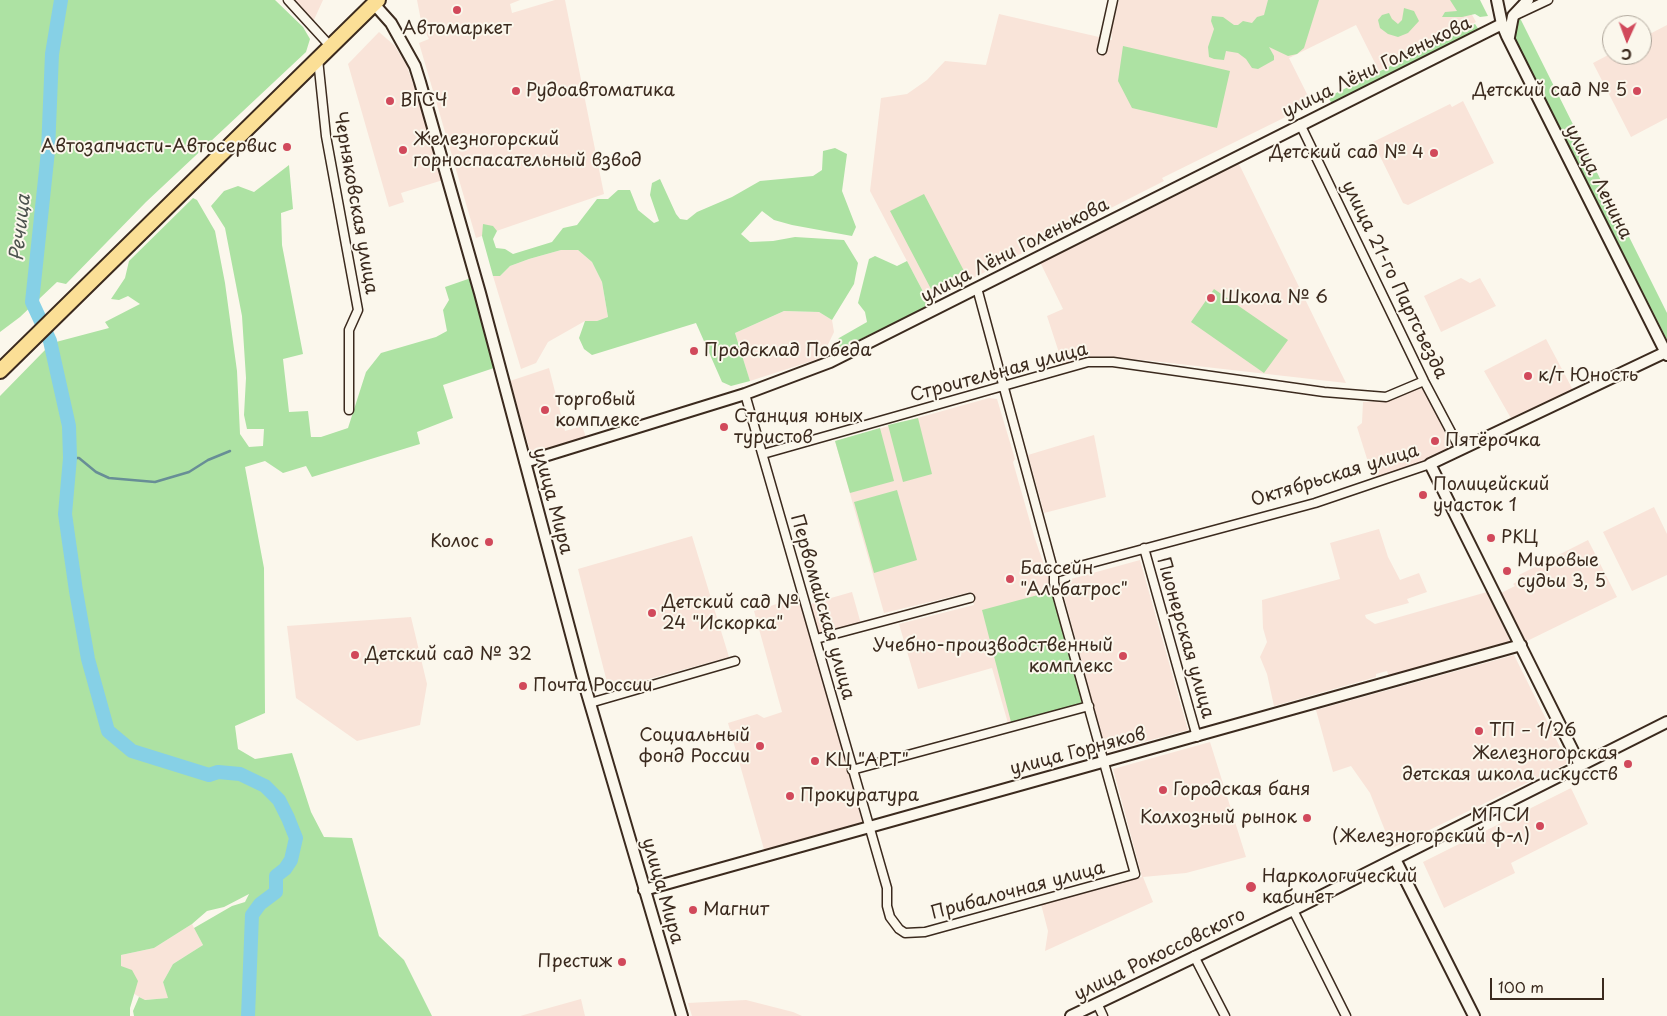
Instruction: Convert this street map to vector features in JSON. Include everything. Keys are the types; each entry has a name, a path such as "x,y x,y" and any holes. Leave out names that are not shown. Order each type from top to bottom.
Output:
{"highway":[{"path":"0,371 376,2"}],"street":[{"path":"288,0 330,46"},
{"path":"1102,50 1113,0"},
{"path":"1497,0 1505,7 1514,9 1526,3"},
{"name":"улица Ленина","path":"1497,0 1502,24 1667,353"},
{"path":"1510,40 1509,30 1513,16 1548,0"},
{"name":"улица Мира","path":"376,2 391,23 420,82 590,703 682,1016"},
{"path":"1502,24 1526,3"},
{"name":"улица Лёни Голенькова","path":"525,462 745,394 830,362 1502,24"},
{"name":"Черняковская улица","path":"318,59 326,136 358,310 349,330 349,410"},
{"name":"улица 21-го Партсъезда","path":"1300,124 1424,381 1460,449"},
{"path":"977,288 1054,572 1054,583 1105,761"},
{"name":"Октябрьская улица","path":"1054,572 1315,502 1430,464 1667,353"},
{"name":"Строительная улица","path":"763,454 1088,362 1113,362 1324,392 1386,397 1424,381"},
{"name":"Первомайская улица","path":"745,394 869,828"},
{"path":"1430,464 1580,766"},
{"name":"Пионерская улица","path":"1144,548 1197,737"},
{"path":"816,640 970,598"},
{"name":"улица Горняков","path":"644,890 1521,645"},
{"path":"590,703 735,661"},
{"path":"852,770 1089,706"},
{"name":"улица Рокоссовского","path":"1071,1016 1293,910 1667,722"},
{"name":"Прибалочная улица","path":"869,828 886,888 890,917 899,929 905,933 925,932 1125,877 1135,874 1105,761"},
{"path":"1395,859 1474,1016"},
{"path":"1293,910 1346,1016"},
{"path":"1194,956 1224,1016"},
{"path":"1097,1003 1103,1016"}],"shaded area":[{"path":"291,0 323,0 313,22"},
{"path":"417,0 520,0 510,4 512,13 555,0 565,0 604,194 476,238 419,43 429,39 422,26"},
{"path":"1119,0 1464,0 1476,22 1379,71 1356,25 1289,58 1312,104 1162,178 1164,181 928,301 870,191 881,98 907,94 927,80 945,61 986,65 999,14 1112,40 1111,31"},
{"name":"Детский сад № 5","path":"1667,25 1667,118 1631,137 1593,63 1602,58 1602,65 1652,65 1652,33"},
{"name":"Железногорский горноспасательный взвод","path":"379,32 394,45 406,64 426,119 443,180 401,193 404,202 389,207 348,64"},
{"name":"Детский сад № 4","path":"1463,101 1494,163 1408,205 1403,203 1373,142 1450,104 1452,107"},
{"name":"Школа № 6","path":"1238,162 1346,383 1144,360 1090,358 1063,365 1047,316 1063,309 1040,262"},
{"path":"561,250 578,250 592,262 602,282 608,317 597,321 585,321 548,342 536,363 521,369 493,276 500,276 510,266"},
{"path":"1461,278 1470,283 1480,278 1496,306 1441,332 1424,296"},
{"path":"784,311 819,312 832,320 834,332 824,353 818,359 750,381 735,333"},
{"path":"1546,339 1573,390 1512,420 1484,371"},
{"path":"549,368 565,431 582,426 586,437 531,454 510,381"},
{"path":"1422,387 1453,448 1422,463 1374,481 1357,427 1362,423 1363,402 1390,400"},
{"path":"989,398 997,399 1015,459 1013,462 1034,536 1053,591 1082,703 1008,723 992,668 918,689 899,624 974,605 971,592 884,613 835,441"},
{"path":"1094,435 1106,497 1044,513 1028,455"},
{"path":"1654,507 1667,534 1667,575 1632,591 1603,532"},
{"path":"1379,529 1388,557 1400,580 1419,573 1427,592 1407,599 1409,603 1365,615 1366,618 1375,624 1487,592 1511,643 1389,677 1387,671 1376,674 1376,677 1274,706 1267,674 1260,657 1267,642 1263,628 1262,600 1340,579 1330,543"},
{"name":"Детский сад № 24 \"Искорка\"","path":"692,536 729,657 609,690 578,569"},
{"path":"1588,540 1617,597 1523,643 1499,594 1515,586 1513,584 1521,579 1519,575"},
{"name":"Учебно-производственный комплекс","path":"1140,560 1188,730 1106,752 1060,582"},
{"path":"852,592 861,624 812,638 863,825 765,853 728,723 757,714 764,718 782,712 754,611 806,595 810,604"},
{"name":"Детский сад № 32","path":"411,617 427,684 420,725 357,741 296,698 287,626"},
{"path":"1514,655 1568,763 1392,848 1370,793 1351,766 1333,772 1316,710"},
{"path":"1210,742 1246,857 1186,873 1143,877 1153,902 1045,951 1048,931 1041,904 1142,877 1113,769"},
{"path":"1571,788 1588,824 1511,863 1515,873 1444,908 1423,862"},
{"path":"192,924 203,945 173,964 163,982 169,998 144,1000 120,985 121,955 154,948"},
{"path":"581,999 585,1016 520,1016"},
{"path":"746,1000 802,1016 692,1016 688,1003"}],"green space":[{"path":"0,0 275,0 303,27 310,39 306,52 146,202 66,284 57,282 20,317 0,332"},
{"path":"1268,0 1319,0 1304,48 1297,54 1288,56 1269,47 1274,60 1258,69 1252,68 1246,59 1238,53 1226,51 1224,60 1209,57 1208,47 1214,29 1211,21 1212,16 1223,17 1234,25 1238,25 1243,21 1252,23 1257,17 1264,15"},
{"path":"1450,0 1480,0 1488,16 1480,17 1475,14 1462,17 1442,17 1445,12 1457,11"},
{"path":"1404,8 1414,11 1419,21 1408,33 1398,37 1388,34 1380,28 1378,20 1382,15 1389,13 1398,24 1402,20"},
{"path":"1520,18 1667,313 1667,340 1515,38 1512,30 1515,21"},
{"path":"1475,24 1479,30 1332,104 1328,97"},
{"path":"1123,46 1230,71 1217,128 1132,108 1118,81"},
{"path":"835,148 847,154 842,191 856,227 852,236 774,220 762,211 741,234 750,242 773,241 795,237 844,240 858,263 854,284 832,320 819,312 784,311 735,333 750,381 731,386 722,382 696,323 592,355 584,349 579,338 585,321 597,321 608,317 602,282 592,262 578,250 561,250 529,259 510,266 500,276 493,276 482,236 483,224 493,226 497,231 493,239 496,248 505,249 513,254 552,242 563,228 577,225 597,199 608,199 618,190 630,190 638,210 654,223 659,221 650,195 652,183 660,179 676,214 680,219 687,220 697,212 732,197 760,181 813,176 822,170 823,151"},
{"path":"289,165 293,209 281,213 282,245 303,354 283,359 289,412 308,411 311,437 321,437 348,428 366,372 381,353 436,337 447,331 443,310 449,300 445,287 471,278 494,368 443,385 453,418 417,432 420,444 312,477 306,466 283,473 265,461 245,467 264,568 265,713 235,726 238,749 255,759 292,753 311,812 324,837 352,838 379,936 404,960 432,1016 134,1016 133,1011 139,997 145,1000 168,998 163,982 173,964 203,945 194,928 232,906 245,902 249,894 224,907 207,911 192,924 154,948 121,955 121,966 132,970 138,981 130,1008 130,1016 0,1016 0,396 45,350 59,368 56,342 109,328 105,322 140,304 128,296 119,300 111,299 125,278 129,261 193,198 197,200 215,231 225,283 237,371 240,434 249,447 263,446 264,429 247,429 244,415 246,378 242,316 225,228 211,206 224,191 238,186 254,192"},
{"path":"924,194 964,271 931,289 890,211"},
{"path":"875,256 897,266 907,261 928,301 932,302 924,309 833,352 832,349 839,338 867,322 865,312 858,303 869,259"},
{"path":"1214,289 1288,340 1264,373 1191,322"},
{"path":"918,418 932,474 903,482 888,425"},
{"path":"880,428 894,481 850,493 835,441"},
{"path":"897,490 917,560 874,573 854,502"},
{"path":"1053,591 1082,703 1011,722 982,610"}],"waterway":[{"name":"Речица","path":"61,0 52,54 48,151 32,302 50,341 69,426 70,458 65,514 88,659 108,731 132,751 209,775 218,772 240,774 265,786 279,800 288,818 296,838 291,860 285,869 276,876 276,892 260,904 252,915 248,1016"},
{"path":"70,458 79,458 96,472 109,478 155,482 189,472 208,460 230,451"}],"place":[{"name":"Автомаркет","path":"457,10"},
{"name":"Рудоавтоматика","path":"516,91"},
{"name":"Детский сад № 5","path":"1637,91"},
{"name":"ВГСЧ","path":"390,101"},
{"name":"Автозапчасти-Автосервис","path":"287,147"},
{"name":"Железногорский горноспасательный взвод","path":"403,150"},
{"name":"Детский сад № 4","path":"1434,153"},
{"name":"Школа № 6","path":"1211,298"},
{"name":"Продсклад Победа","path":"694,351"},
{"name":"к/т Юность","path":"1528,376"},
{"name":"торговый комплекс","path":"545,410"},
{"name":"Станция юных туристов","path":"724,427"},
{"name":"Пятёрочка","path":"1435,441"},
{"name":"Полицейский участок 1","path":"1423,495"},
{"name":"РКЦ","path":"1491,538"},
{"name":"Колос","path":"489,542"},
{"name":"Мировые судьи 3, 5","path":"1507,571"},
{"name":"Бассейн \"Альбатрос\"","path":"1010,579"},
{"name":"Детский сад № 24 \"Искорка\"","path":"652,613"},
{"name":"Детский сад № 32","path":"355,655"},
{"name":"Учебно-производственный комплекс","path":"1123,656"},
{"name":"Почта России","path":"523,686"},
{"name":"ТП – 1/26","path":"1479,731"},
{"name":"Социальный фонд России","path":"760,746"},
{"name":"КЦ \"АРТ\"","path":"815,761"},
{"name":"Железногорская детская школа искусств","path":"1628,764"},
{"name":"Городская баня","path":"1163,790"},
{"name":"Прокуратура","path":"790,796"},
{"name":"Колхозный рынок","path":"1307,818"},
{"name":"МПСИ (Железногорский ф-л)","path":"1540,826"},
{"name":"Наркологический кабинет","path":"1251,887"},
{"name":"Магнит","path":"693,910"},
{"name":"Престиж","path":"622,962"}]}
